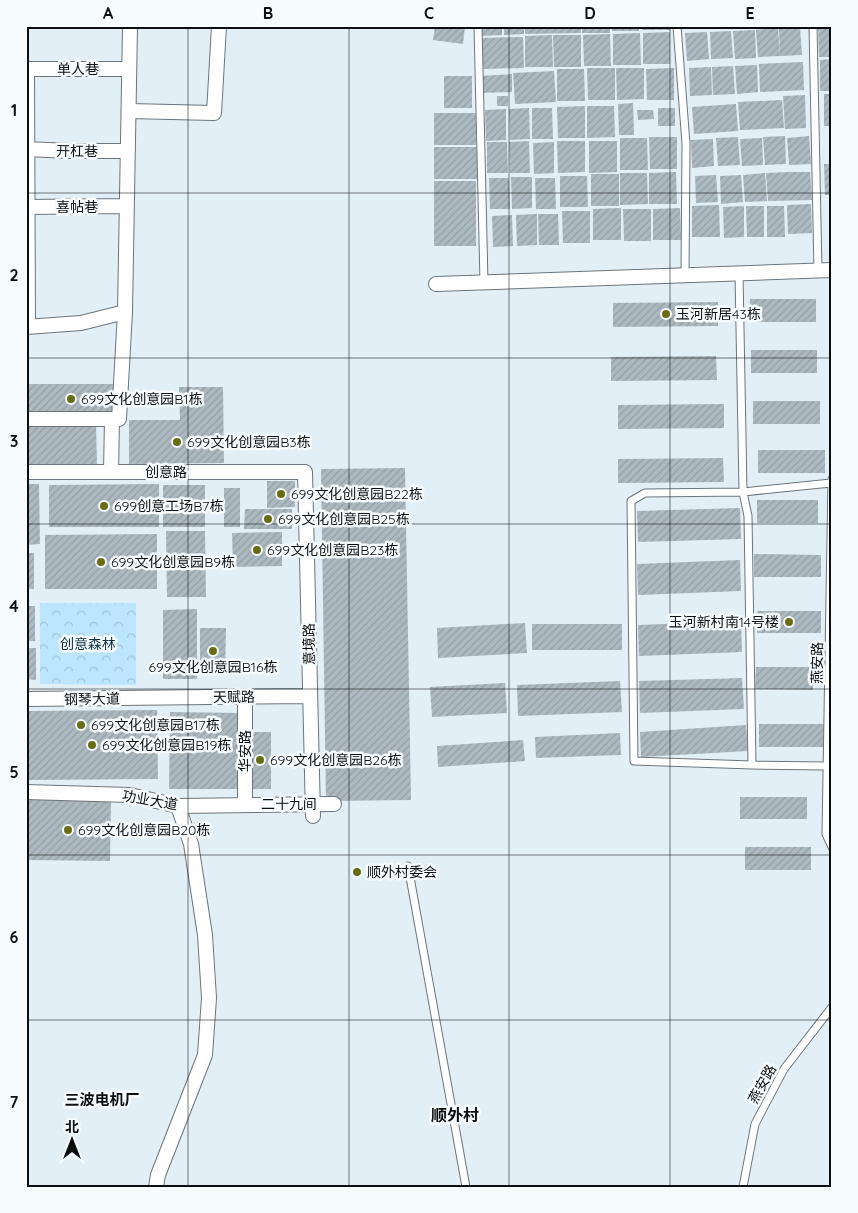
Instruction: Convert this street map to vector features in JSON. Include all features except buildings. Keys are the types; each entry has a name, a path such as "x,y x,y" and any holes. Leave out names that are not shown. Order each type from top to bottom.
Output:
{"street":[{"path":"26,419 119,419 125,312 130,26"},
{"path":"129,111 214,113 219,26"},
{"path":"27,69 27,327 81,323 125,312"},
{"name":"单人巷","path":"27,69 130,69"},
{"name":"开杠巷","path":"27,149 128,151"},
{"name":"喜帖巷","path":"27,207 127,206"},
{"path":"436,284 825,270"},
{"path":"111,472 112,419"},
{"name":"创意路","path":"26,472 305,472"},
{"name":"意境路","path":"305,472 312,810"},
{"name":"天赋路","path":"158,698 310,696"},
{"name":"华安路","path":"245,697 245,804"},
{"name":"钢琴大道","path":"26,699 158,698"},
{"name":"功业大道","path":"26,792 130,795 178,806 245,804"},
{"name":"二十九间","path":"245,804 312,810 334,804"},
{"path":"156,1187 158,1174 205,1055 209,998 205,935 192,844 178,806"}],"lane":[{"path":"478,26 484,282"},
{"path":"676,26 686,144 686,275"},
{"path":"813,26 825,270"},
{"path":"739,273 743,492 748,516 752,765"},
{"name":"燕安路","path":"832,479 826,834 832,847"},
{"path":"827,766 634,761 631,501 645,493 743,492 832,483"},
{"path":"408,866 466,1187"},
{"name":"燕安路","path":"743,1187 755,1124 784,1069 832,1007"}],"green space":[{"name":"创意森林","path":"40,603 136,603 136,685 40,684"}],"place":[{"name":"玉河新居43栋","path":"666,314"},
{"name":"699文化创意园B1栋","path":"71,399"},
{"name":"699文化创意园B3栋","path":"177,442"},
{"name":"699文化创意园B22栋","path":"281,494"},
{"name":"699创意工场B7栋","path":"104,506"},
{"name":"699文化创意园B25栋","path":"268,519"},
{"name":"699文化创意园B23栋","path":"257,550"},
{"name":"699文化创意园B9栋","path":"101,562"},
{"name":"玉河新村南14号楼","path":"789,622"},
{"name":"699文化创意园B16栋","path":"213,651"},
{"name":"699文化创意园B17栋","path":"81,725"},
{"name":"699文化创意园B19栋","path":"92,745"},
{"name":"699文化创意园B26栋","path":"260,760"},
{"name":"699文化创意园B20栋","path":"68,830"},
{"name":"顺外村委会","path":"357,872"}],"district":[{"name":"三波电机厂","path":"102,1100"},
{"name":"顺外村","path":"455,1115"}]}
